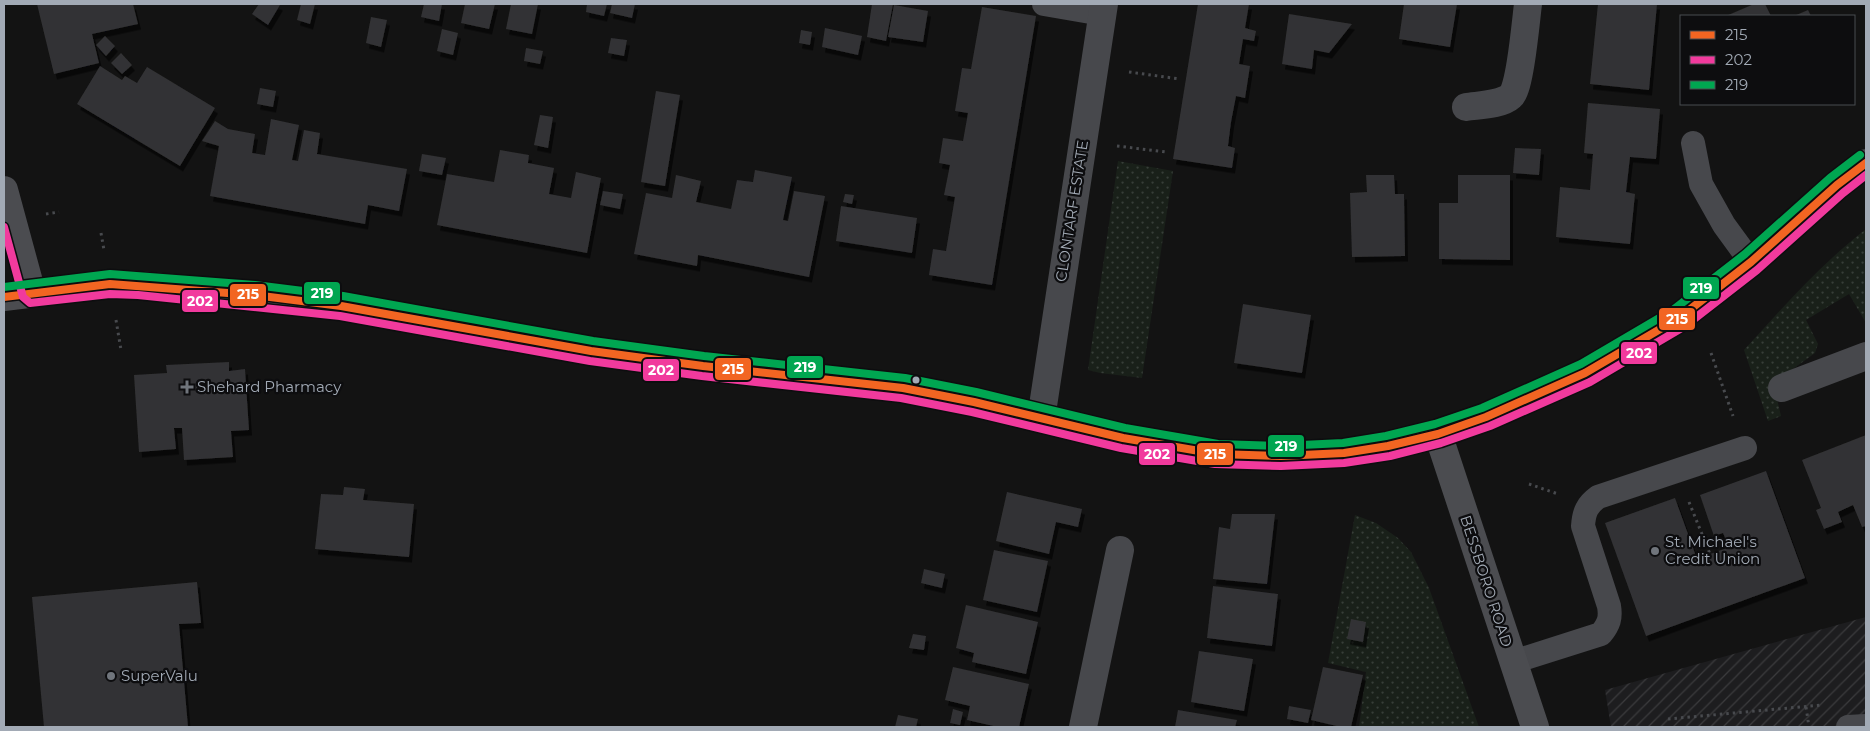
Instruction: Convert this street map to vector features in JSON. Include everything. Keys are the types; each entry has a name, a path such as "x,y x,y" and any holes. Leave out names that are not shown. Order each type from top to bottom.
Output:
{"main road":[{"path":"4,297 110,284 291,300 341,306 591,351 703,366 904,388 974,402 1123,438 1226,454 1281,456 1344,453 1388,446 1438,434 1486,417 1537,396 1637,344 1679,318 1750,262 1812,206 1866,163"},
{"path":"4,190 32,293"},
{"name":"BESSBORO ROAD","path":"1438,434 1535,727"}],"street":[{"path":"1466,107 1510,98 1515,93 1528,4"},
{"name":"CLONTARF ESTATE","path":"1041,419 1103,9"},
{"path":"1782,388 1866,356"},
{"path":"1083,727 1120,550"}],"lane":[{"path":"1044,4 1103,9"},
{"path":"1693,143 1700,184 1724,225 1750,262"},
{"path":"1513,662 1601,634 1607,626 1611,617 1583,526 1584,514 1588,504 1598,497 1745,448"},
{"path":"1848,727 1866,726"}],"path":[{"path":"1124,71 1180,79"},
{"path":"1112,145 1166,152"},
{"path":"1711,353 1745,448"},
{"path":"1677,471 1710,554"},
{"path":"1668,720 1824,705"},
{"path":"1806,707 1808,727"}],"shaded area":[{"path":"1118,161 1173,171 1142,378 1088,370"},
{"path":"1866,229 1866,323 1849,294 1806,320 1818,344 1815,353 1793,369 1775,390 1781,416 1768,421 1744,350 1818,271"},
{"path":"1355,515 1376,523 1398,538 1411,552 1429,588 1479,727 1359,727 1366,672 1328,663"},
{"path":"1866,617 1866,727 1611,727 1605,690"}],"building":[{"path":"37,4 133,4 138,24 92,34 99,63 54,74"},
{"path":"259,4 280,5 268,25 252,14"},
{"path":"301,4 315,4 310,24 297,20"},
{"path":"424,4 442,4 439,21 421,17"},
{"path":"465,4 495,4 489,29 461,23"},
{"path":"511,4 538,4 532,34 506,29"},
{"path":"587,4 607,4 604,16 586,12"},
{"path":"612,4 635,4 632,18 610,13"},
{"path":"872,4 893,4 886,41 867,37"},
{"path":"1198,4 1249,4 1245,28 1256,31 1254,41 1243,39 1239,64 1250,66 1245,98 1236,96 1231,122 1228,146 1235,148 1232,168 1173,159"},
{"path":"1404,4 1457,4 1450,47 1399,39"},
{"path":"1598,4 1657,4 1649,90 1590,84"},
{"path":"1754,4 1765,4 1770,15 1728,15"},
{"path":"894,5 928,11 923,42 888,37"},
{"path":"982,7 1036,16 992,285 929,275 933,249 946,251 955,197 944,195 950,165 939,163 943,138 963,141 968,113 955,111 962,68 971,69"},
{"path":"1808,10 1810,15 1796,15"},
{"path":"1289,14 1352,24 1329,53 1314,50 1312,69 1282,64"},
{"path":"371,17 387,20 381,47 366,43"},
{"path":"825,28 862,36 858,55 822,47"},
{"path":"442,29 458,33 453,55 437,51"},
{"path":"801,30 812,32 810,45 799,43"},
{"path":"105,36 115,46 106,56 96,45"},
{"path":"611,38 627,40 624,56 608,53"},
{"path":"526,48 543,51 540,64 524,61"},
{"path":"121,53 132,65 122,74 111,63"},
{"path":"100,66 122,80 125,76 137,83 147,67 215,108 180,166 77,104"},
{"path":"260,88 276,91 273,107 257,104"},
{"path":"656,91 680,95 665,186 641,182"},
{"path":"1588,103 1660,109 1656,159 1630,157 1626,192 1635,194 1630,244 1556,237 1560,187 1590,190 1593,154 1584,153"},
{"path":"540,115 553,117 548,148 534,145"},
{"path":"271,119 299,125 292,160 298,161 304,130 320,133 317,154 407,169 399,211 368,205 365,224 210,196 219,146 202,141 215,121 228,129 255,134 252,153 265,155"},
{"path":"1515,148 1541,149 1539,175 1513,173"},
{"path":"500,150 529,155 528,163 554,168 549,194 571,198 576,172 601,178 587,253 437,225 447,174 494,182"},
{"path":"422,154 446,158 442,175 419,171"},
{"path":"755,170 792,177 783,220 788,221 794,191 825,196 809,277 698,255 697,266 634,254 646,193 672,198 676,175 701,181 696,202 731,209 737,180 753,182"},
{"path":"1366,175 1394,175 1395,194 1404,194 1405,256 1352,257 1350,193 1367,192"},
{"path":"1458,175 1510,175 1510,260 1439,259 1439,203 1458,203"},
{"path":"603,191 623,194 620,209 600,205"},
{"path":"845,194 854,195 852,204 843,202"},
{"path":"841,206 917,218 912,253 836,241"},
{"path":"1243,304 1311,315 1302,373 1234,363"},
{"path":"229,362 229,371 245,369 249,430 231,431 233,457 184,460 182,428 174,428 176,449 139,452 134,375 167,373 166,365"},
{"path":"1866,435 1866,526 1862,527 1853,505 1838,512 1842,522 1824,529 1816,510 1821,508 1802,460"},
{"name":"St. Michael's Credit Union","path":"1766,471 1805,578 1646,636 1605,523 1675,498 1697,559 1729,547 1723,533 1714,536 1700,495"},
{"path":"344,487 365,489 363,500 414,504 409,557 315,549 321,494 343,495"},
{"path":"1007,492 1082,509 1078,527 1056,522 1049,554 996,541"},
{"path":"1232,514 1275,514 1267,584 1213,579 1219,527 1230,529"},
{"path":"994,550 1048,561 1037,612 983,600"},
{"path":"924,569 945,574 942,588 921,583"},
{"name":"SuperValu","path":"197,582 201,623 179,624 188,727 44,727 32,597"},
{"path":"1213,586 1278,594 1272,646 1207,638"},
{"path":"966,605 1038,622 1026,674 972,662 974,653 956,648"},
{"path":"1351,619 1366,622 1363,642 1347,639"},
{"path":"913,634 926,636 924,650 909,648"},
{"path":"1199,651 1253,659 1244,711 1191,702"},
{"path":"953,667 1029,684 1019,727 998,727 967,720 970,706 945,700"},
{"path":"1323,667 1363,675 1351,727 1341,727 1311,720"},
{"path":"1289,706 1311,710 1308,723 1287,719"},
{"path":"953,709 963,712 960,725 950,723"},
{"path":"1178,710 1237,720 1235,727 1175,727"},
{"path":"898,715 918,719 916,727 895,727"}],"transit line":[{"name":"219","path":"4,287 110,274 255,285 343,296 593,341 704,356 905,378 976,392 1125,428 1218,444 1281,446 1343,443 1386,436 1435,424 1482,408 1581,364 1673,310 1745,254 1830,178 1860,155"},
{"name":"215","path":"4,297 110,284 254,295 341,306 591,351 703,366 903,388 974,402 1123,438 1217,454 1281,456 1344,453 1388,446 1438,434 1486,417 1585,373 1679,318 1751,262 1837,185 1866,163"},
{"name":"202","path":"4,227 23,297 30,303 110,294 138,295 340,316 590,361 702,376 901,398 972,412 1121,448 1215,464 1281,466 1344,463 1390,456 1441,443 1490,426 1590,382 1685,326 1757,270 1843,193 1866,175"}],"place":[{"name":"Shehard Pharmacy","path":"187,387"},
{"name":"St. Michael's Credit Union","path":"1655,551"},
{"name":"SuperValu","path":"111,676"}]}
